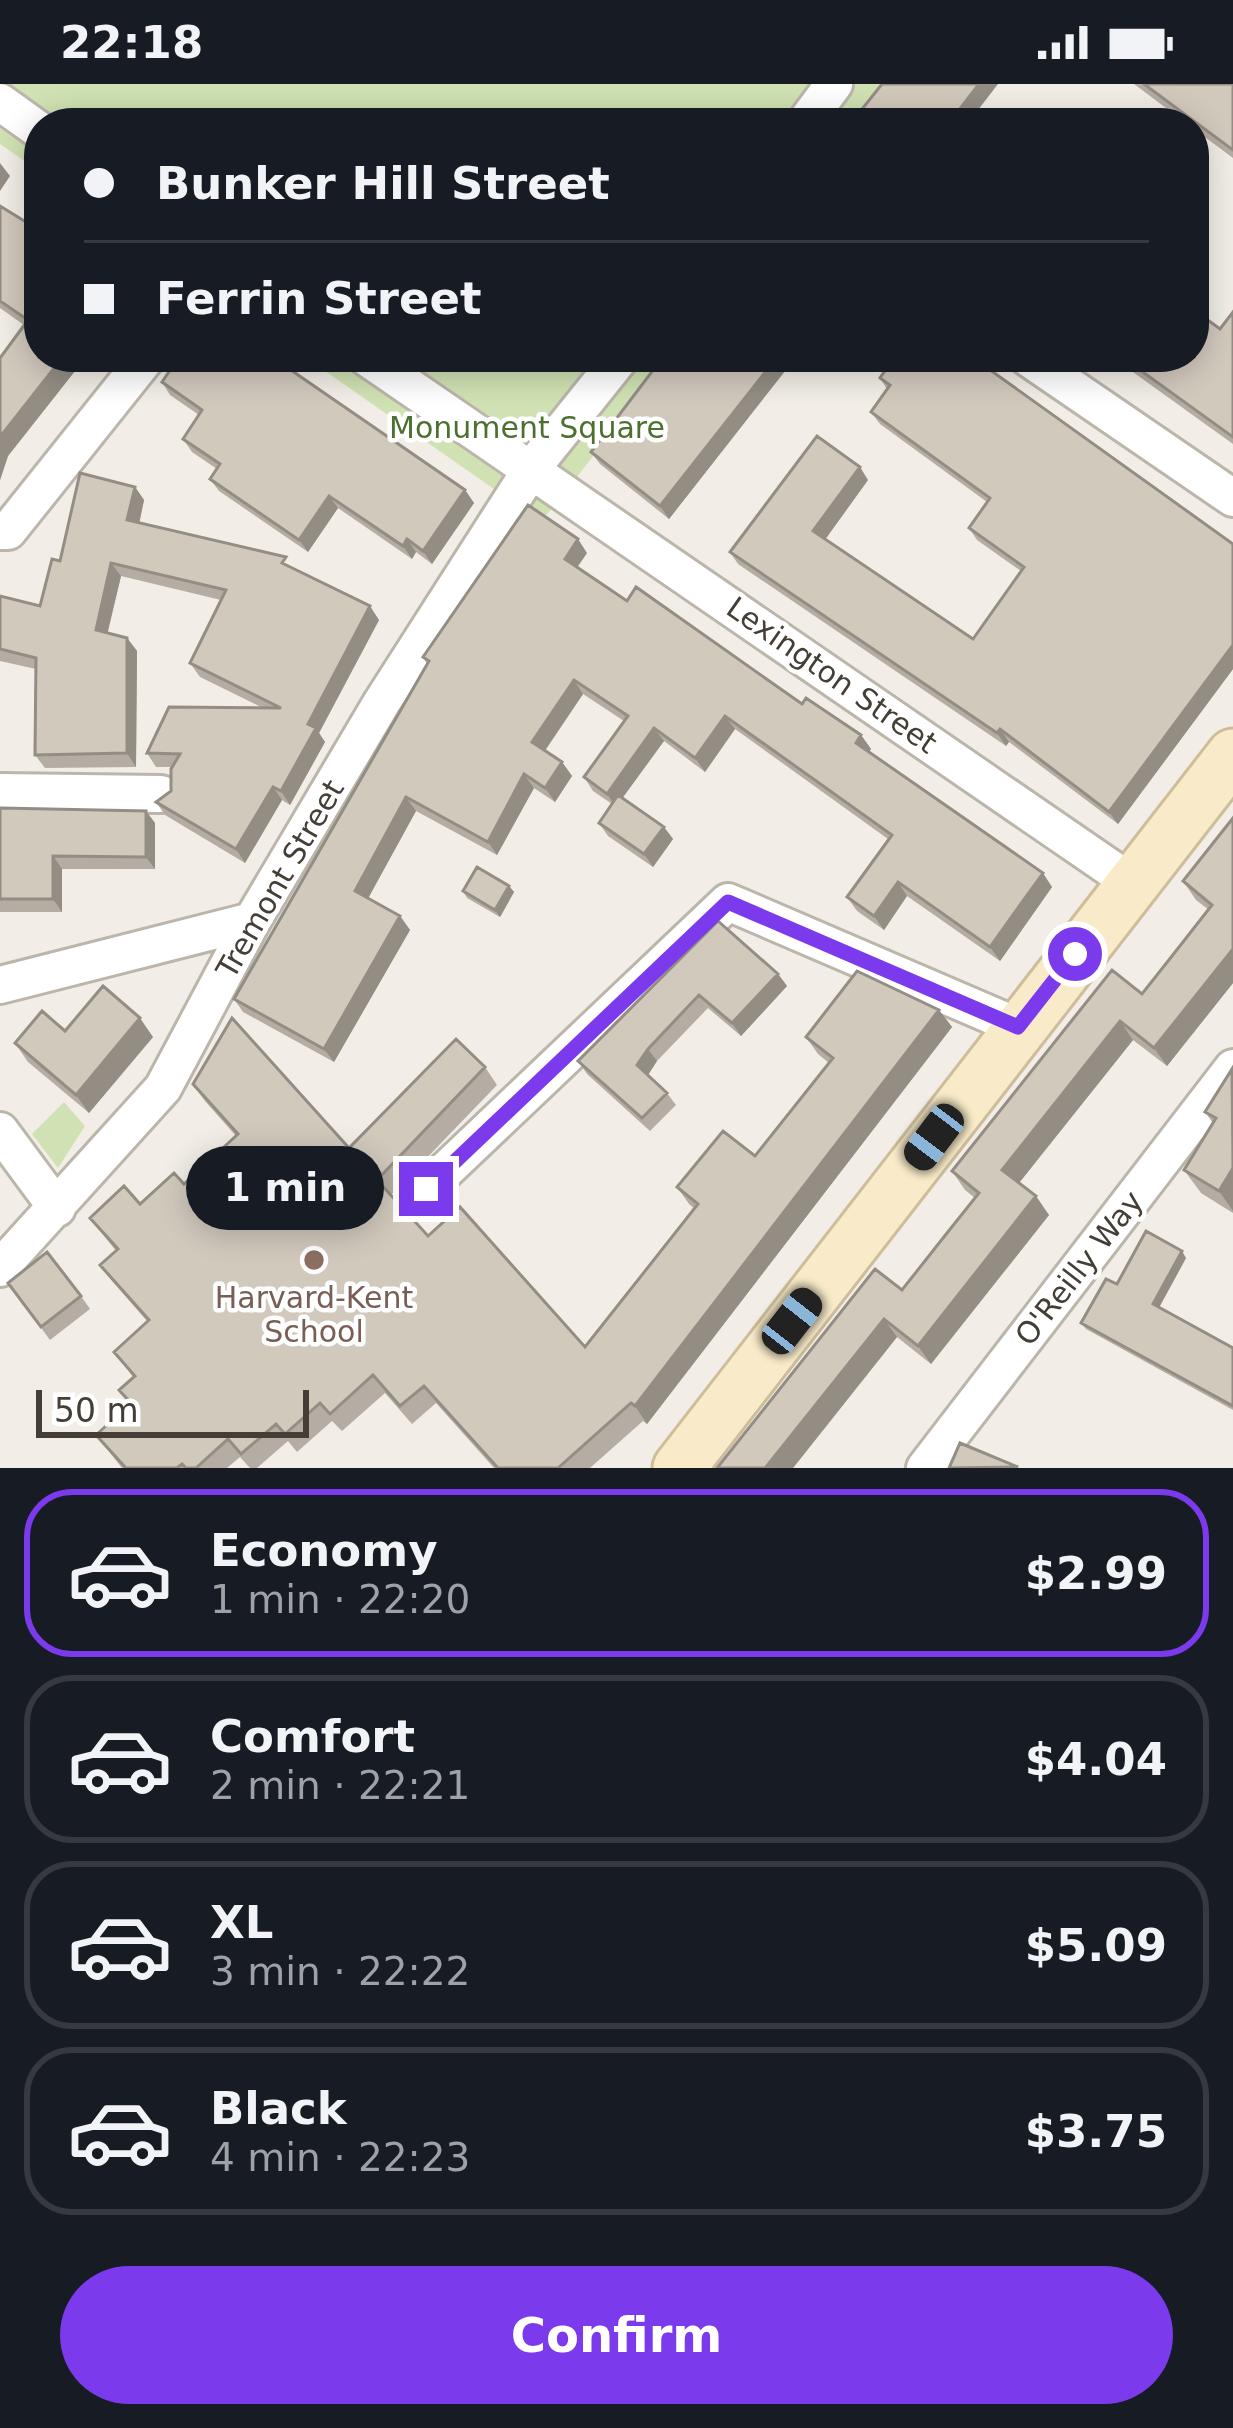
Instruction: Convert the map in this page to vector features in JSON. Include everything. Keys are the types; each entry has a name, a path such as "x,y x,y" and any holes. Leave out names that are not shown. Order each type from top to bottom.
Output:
{"main road":[{"path":"680,1468 1233,755"}],"street":[{"path":"0,531 8,532 135,372"},
{"path":"388,372 532,469 609,372"},
{"path":"1049,372 1233,498"},
{"name":"Lexington Street","path":"532,469 1132,883"},
{"name":"Tremont Street","path":"0,1268 163,1088 252,921 376,712 532,469"},
{"path":"0,792 161,794"},
{"path":"426,1189 728,902 1018,1027"},
{"path":"0,985 252,921"},
{"name":"O'Reilly Way","path":"925,1468 1233,1068"},
{"path":"5,1140 57,1208"}],"green space":[{"path":"0,84 888,84 869,108 24,108 24,161 0,144"},
{"name":"Monument Square","path":"326,372 660,372 541,522"},
{"path":"64,1102 85,1126 58,1168 32,1134"}],"building":[{"path":"882,84 979,84 961,108 863,108"},
{"path":"1144,84 1233,84 1233,150 1209,132 1209,108 1176,108"},
{"path":"0,206 24,221 24,317 0,301"},
{"path":"1233,312 1233,437 1143,372 1209,372 1209,321 1220,329"},
{"path":"24,325 24,372 51,372 0,437 0,358"},
{"path":"169,372 294,372 465,490 423,551 407,539 403,546 329,496 299,540 210,479 220,464 183,439 202,410 162,382"},
{"path":"652,372 765,372 660,506 591,452"},
{"path":"884,372 993,372 1233,544 1233,645 1109,812 1000,729 997,733 730,552 817,436 860,467 813,531 973,639 1024,567 969,528 990,498 871,412 890,385 880,378"},
{"path":"80,473 135,487 127,520 286,557 282,563 370,606 308,724 316,728 281,791 273,787 236,849 156,802 171,791 171,769 180,754 147,753 169,707 281,708 190,663 226,590 111,563 96,630 127,638 127,753 35,755 36,658 0,649 0,596 40,606 52,559 60,561"},
{"path":"528,505 578,539 565,559 627,601 636,587 802,704 806,698 861,735 856,743 1043,873 990,947 898,882 874,916 847,897 892,835 725,716 695,758 654,728 607,794 584,777 628,716 574,680 532,742 562,762 545,788 524,774 488,842 406,797 355,891 400,916 324,1049 234,999 429,661 423,657"},
{"path":"618,795 664,827 644,854 599,823"},
{"path":"0,808 146,811 146,857 53,856 53,899 0,899"},
{"path":"1233,818 1233,949 1154,1048 1120,1021 1002,1170 1036,1196 918,1346 884,1319 768,1468 717,1468 875,1269 902,1290 979,1193 952,1171 1112,970 1142,994 1212,905 1183,881"},
{"path":"477,867 509,886 495,910 463,891"},
{"path":"718,921 778,974 732,1023 699,995 648,1049 637,1065 667,1093 642,1118 578,1061"},
{"name":"Harvard-Kent School","path":"857,971 939,1010 635,1406 631,1403 558,1468 498,1468 424,1386 400,1406 373,1375 330,1414 320,1403 285,1434 276,1424 241,1454 228,1439 196,1468 182,1464 177,1468 126,1468 96,1435 131,1403 119,1390 135,1376 114,1352 149,1320 100,1265 118,1249 90,1218 124,1186 140,1204 174,1173 184,1184 238,1134 193,1084 232,1018 349,1148 456,1039 485,1067 377,1180 428,1236 460,1207 585,1347 698,1204 677,1187 723,1131 755,1156 833,1058 806,1037"},
{"path":"103,986 140,1018 76,1095 15,1043 42,1011 65,1031"},
{"path":"1232,1069 1233,1168 1219,1191 1184,1170 1216,1118 1205,1112"},
{"path":"1146,1231 1182,1251 1153,1304 1233,1348 1233,1406 1081,1323 1106,1279 1117,1284"},
{"path":"47,1252 81,1296 41,1327 8,1283"},
{"path":"960,1443 1018,1467 949,1468"}],"place":[{"name":"Harvard-Kent School","path":"314,1260"}],"route":[{"path":"426,1189 477,1146 728,902 1018,1027 1075,954"}]}
